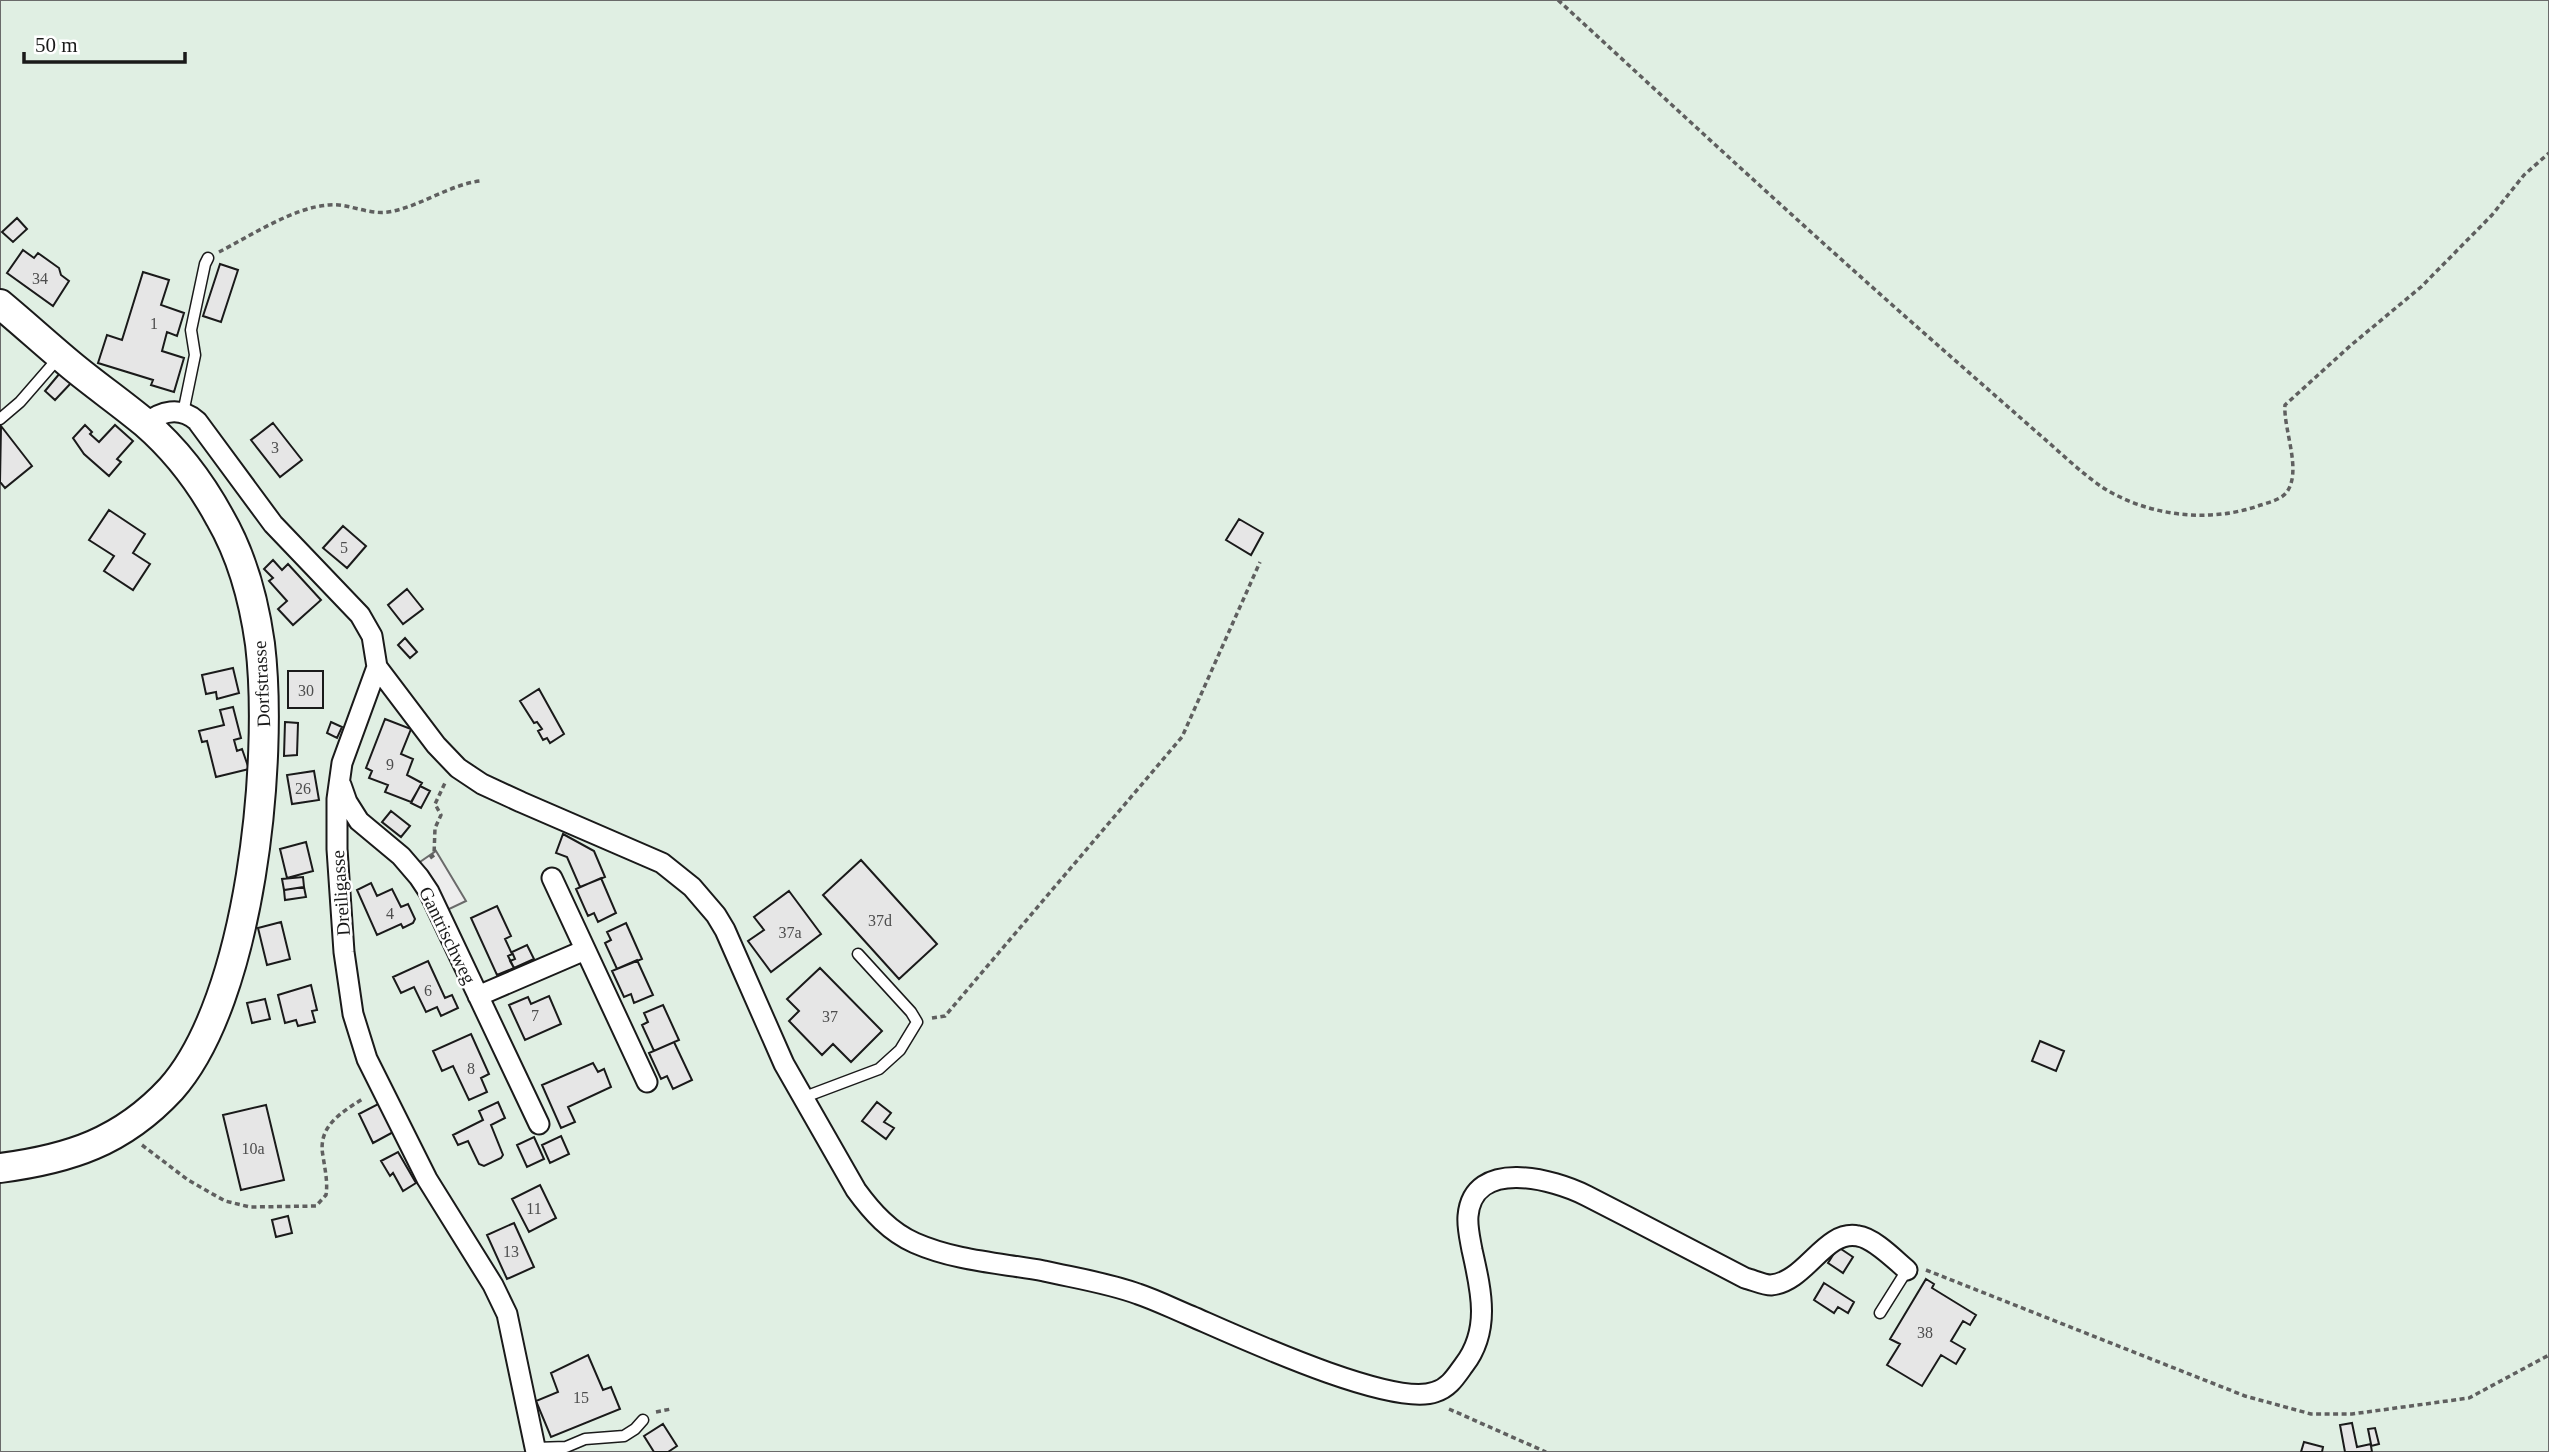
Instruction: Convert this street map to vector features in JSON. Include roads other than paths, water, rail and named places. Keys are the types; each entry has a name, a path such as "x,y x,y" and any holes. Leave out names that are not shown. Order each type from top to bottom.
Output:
{"street":[{"name":"Dorfstrasse","path":"0,304 145,424 194,477 221,519 240,561 251,597 259,640 263,674 264,768 244,907 227,978 200,1046 183,1074 156,1104 109,1139 71,1154 0,1168"},
{"path":"145,424 168,411 191,416 204,428 272,524 360,615 372,636 377,667 436,745 458,768 482,784 662,863 692,887 725,930 784,1064 856,1190 870,1210 889,1227 913,1242 939,1252 1137,1293 1292,1360 1402,1392 1433,1394 1446,1387 1473,1354 1480,1332 1483,1298 1469,1233 1468,1216 1472,1199 1487,1184 1513,1176 1529,1177 1579,1192 1745,1278 1770,1285 1792,1279 1828,1245 1843,1237 1859,1236 1883,1250 1906,1270"},
{"name":"Dreiligasse","path":"377,667 342,764 337,799 337,849 349,993 359,1036 380,1087 427,1179 501,1300 513,1335 536,1450"},
{"name":"Gantrischweg","path":"339,780 347,802 359,821 401,856 419,877 438,909 538,1124"},
{"path":"552,877 647,1082"},
{"name":"Gantrischweg","path":"478,996 585,950"}],"lane":[{"path":"183,413 195,355 191,330 208,258"},
{"path":"1,416 40,382 60,356"},
{"path":"802,1098 879,1069 900,1051 917,1022 858,954"},
{"path":"1880,1313 1906,1270"},
{"path":"536,1450 564,1450 585,1439 624,1436 643,1420"}]}
